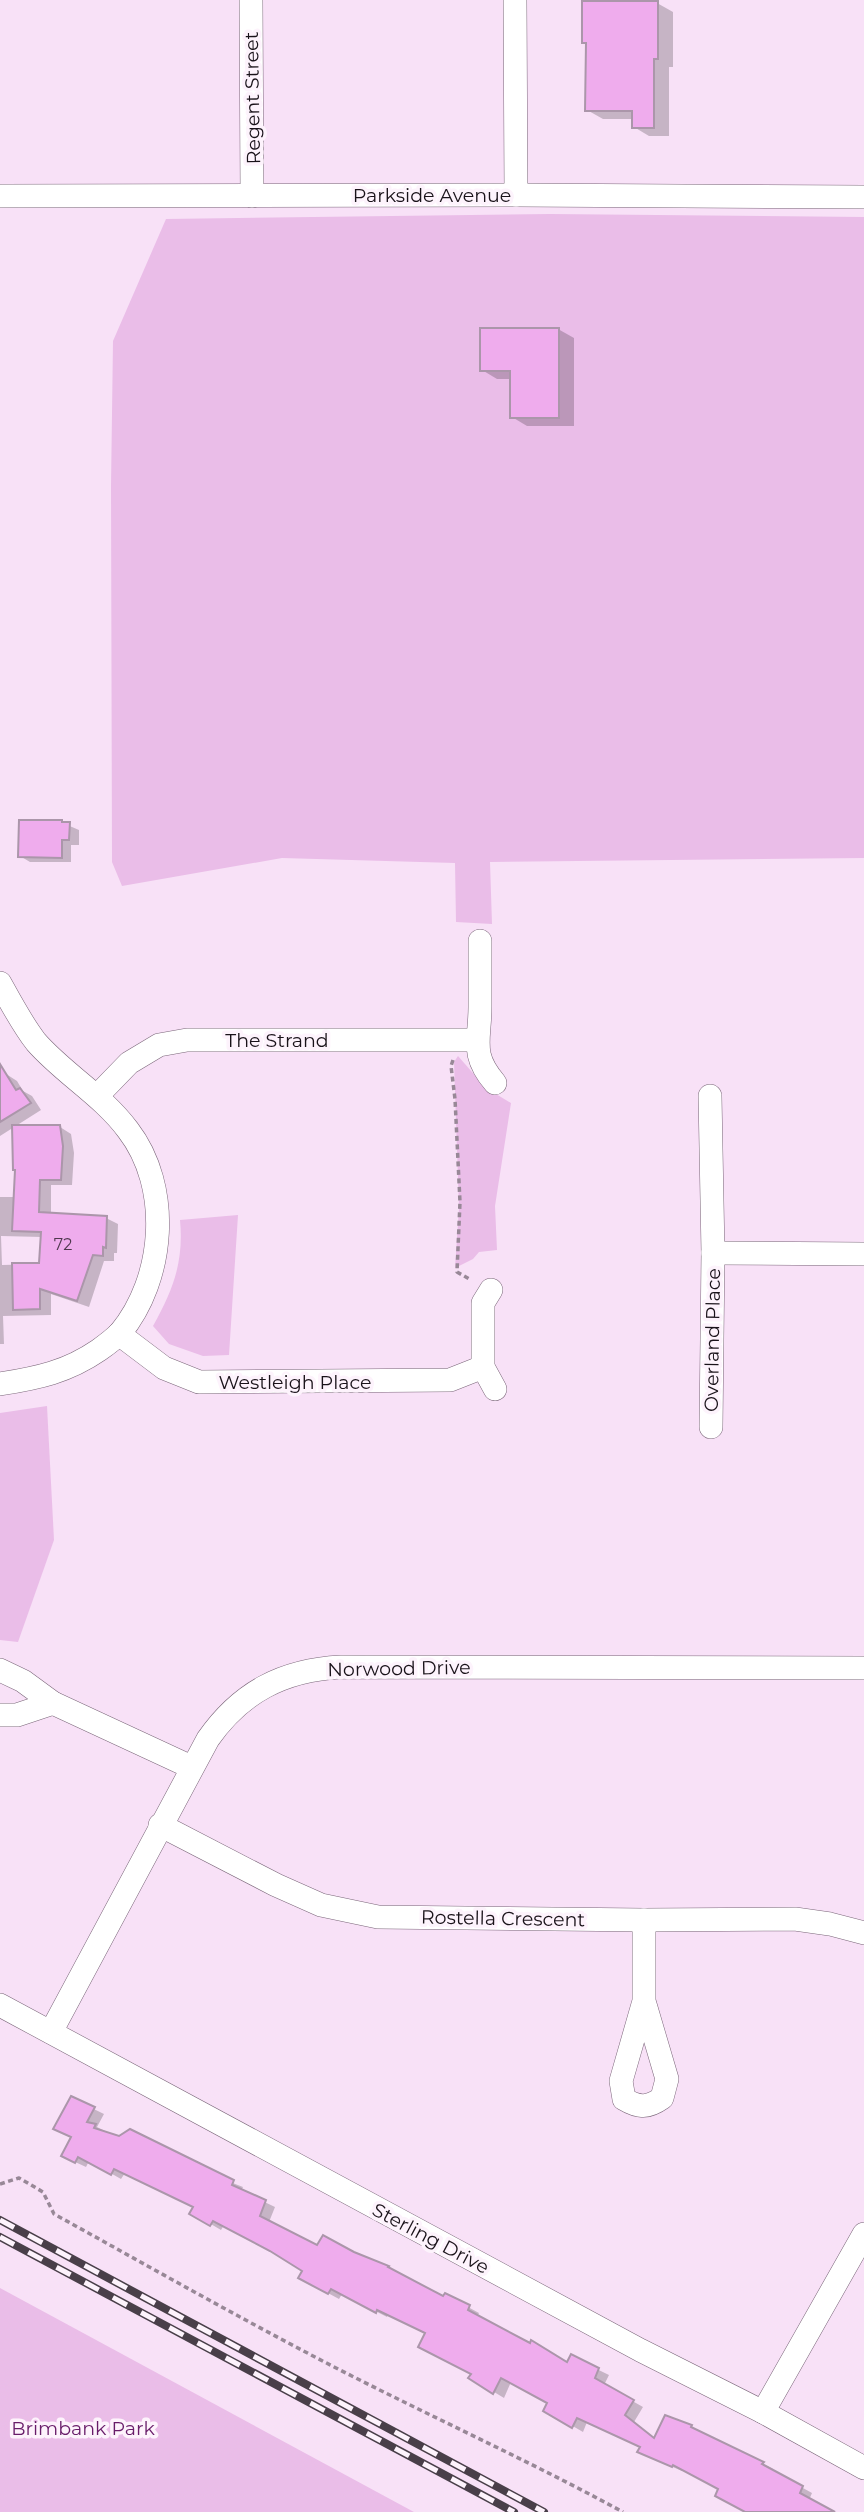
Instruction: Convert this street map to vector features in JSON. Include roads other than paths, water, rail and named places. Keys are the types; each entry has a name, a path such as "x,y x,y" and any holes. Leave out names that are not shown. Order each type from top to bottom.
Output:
{"street":[{"name":"Regent Street","path":"251,0 253,196"},
{"path":"515,0 516,195"},
{"name":"Parkside Avenue","path":"0,196 864,197"},
{"path":"480,941 480,1011 476,1040 484,1070 495,1083"},
{"path":"0,983 36,1042 97,1096 129,1130 145,1159 155,1194 158,1233 153,1267 139,1303 119,1334 75,1366 36,1379 0,1384"},
{"name":"The Strand","path":"97,1096 129,1063 159,1045 187,1040 476,1040"},
{"name":"Overland Place","path":"710,1096 713,1253 711,1427"},
{"name":"Overland Place","path":"713,1253 864,1254"},
{"path":"491,1290 483,1303 483,1367 495,1390"},
{"name":"Westleigh Place","path":"119,1334 164,1368 199,1382 450,1380 483,1367"},
{"name":"Norwood Drive","path":"51,2032 191,1767 220,1722 257,1690 299,1673 322,1668 864,1668"},
{"path":"0,1670 23,1681 52,1703 191,1767"},
{"path":"0,1715 17,1714 52,1703"},
{"name":"Rostella Crescent","path":"160,1825 276,1885 321,1905 378,1917 794,1919 830,1924 864,1933"},
{"path":"644,1920 644,2001"},
{"name":"Sterling Drive","path":"0,2005 639,2350 763,2412 864,2468"},
{"path":"763,2412 864,2234"}],"railway":[{"path":"0,2220 544,2512"},
{"path":"0,2237 514,2512"}],"park label":[{"name":"Brimbank Park","path":"83,2428"}]}
